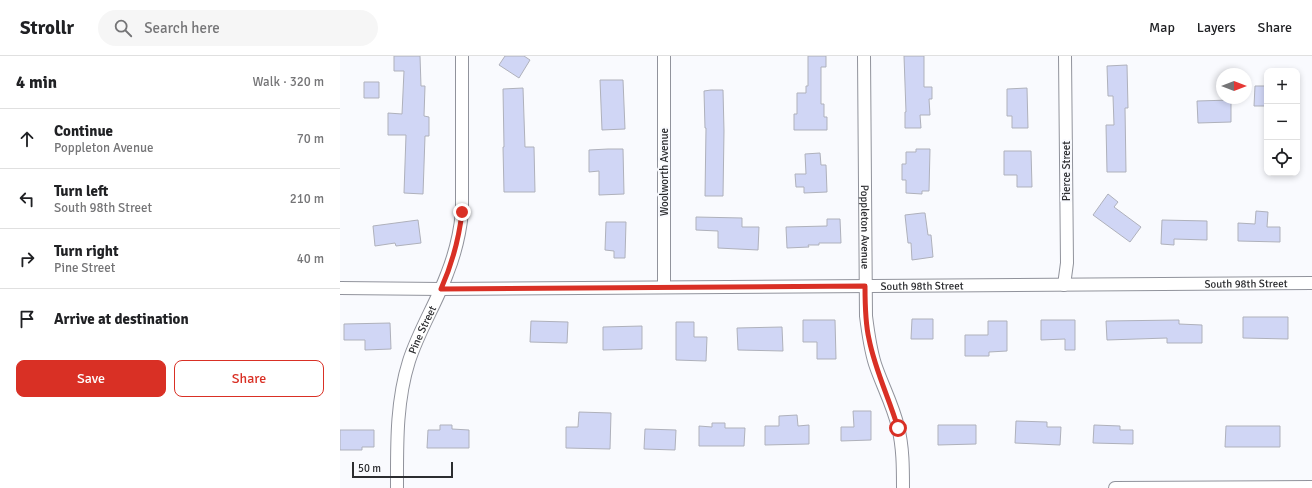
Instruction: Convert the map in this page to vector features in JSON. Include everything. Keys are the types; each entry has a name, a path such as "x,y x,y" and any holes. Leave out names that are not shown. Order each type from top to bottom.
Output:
{"street":[{"name":"Pine Street","path":"397,488 397,434 404,382 416,342 447,275 456,247 462,212 462,56"},
{"name":"Woolworth Avenue","path":"664,56 664,288"},
{"name":"Poppleton Avenue","path":"864,56 866,316 868,338 875,363 898,428 902,452 903,488"},
{"name":"Pierce Street","path":"1064,285 1066,263 1065,56"},
{"name":"South 98th Street","path":"340,288 664,288 1312,283"},
{"path":"1115,488 1312,487"}],"building":[{"path":"394,56 420,56 421,86 425,86 424,116 429,117 429,136 425,136 423,194 404,193 406,135 388,135 388,113 402,114 404,71 394,71"},
{"path":"505,56 524,56 530,60 519,78 499,65"},
{"path":"808,56 826,56 826,67 821,67 821,104 824,104 824,117 827,117 827,130 794,130 794,114 797,114 797,93 806,93 806,86 808,86"},
{"path":"904,56 924,56 924,87 932,87 932,99 929,99 930,115 920,115 921,128 905,128 906,112"},
{"path":"1127,65 1128,108 1125,108 1126,172 1107,172 1106,125 1114,125 1113,96 1108,96 1107,66"},
{"path":"600,80 623,80 625,129 602,130"},
{"path":"364,82 379,82 379,98 364,98"},
{"path":"1255,86 1264,86 1264,106 1254,106"},
{"path":"523,88 525,147 534,147 535,192 504,192 503,89"},
{"path":"1027,88 1028,128 1012,128 1012,116 1007,116 1007,89"},
{"path":"723,90 723,196 705,196 706,128 704,91"},
{"path":"1216,100 1216,104 1231,104 1231,122 1198,123 1197,101"},
{"path":"623,149 624,194 599,195 599,171 589,172 589,150"},
{"path":"916,149 930,149 929,191 922,191 922,194 906,193 906,180 902,180 902,164 906,164 906,152 916,152"},
{"path":"1004,151 1031,151 1032,187 1017,187 1017,175 1004,175"},
{"path":"820,153 821,165 826,165 827,192 804,193 804,187 796,187 795,174 806,174 805,154"},
{"path":"1108,194 1118,202 1114,207 1141,227 1130,242 1093,215"},
{"path":"1256,211 1268,212 1267,227 1280,227 1280,242 1238,241 1238,223 1255,224"},
{"path":"925,213 928,235 931,235 933,257 912,260 911,243 908,243 905,215"},
{"path":"696,217 742,218 742,227 759,227 758,250 718,248 718,231 696,230"},
{"path":"827,219 840,219 841,243 819,243 819,245 808,245 809,247 787,248 786,227 827,226"},
{"path":"418,220 421,243 396,246 395,243 375,246 373,226"},
{"path":"1162,220 1207,221 1207,240 1174,239 1174,245 1161,244"},
{"path":"606,222 626,222 625,258 614,258 614,251 605,250"},
{"path":"1243,317 1288,317 1288,339 1243,338"},
{"path":"912,319 933,319 933,339 911,339"},
{"path":"803,320 835,320 836,359 817,359 817,342 803,342"},
{"path":"1041,320 1075,320 1075,350 1065,350 1065,339 1041,340"},
{"path":"1179,320 1179,324 1202,325 1202,343 1167,343 1167,338 1107,340 1106,321"},
{"path":"531,321 568,322 567,343 530,342"},
{"path":"988,321 1007,321 1007,351 989,352 989,356 965,356 965,335 988,335"},
{"path":"676,322 694,322 694,337 707,337 706,361 676,360"},
{"path":"390,323 391,349 365,350 365,340 344,340 344,324"},
{"path":"642,326 642,349 603,350 603,327"},
{"path":"782,327 783,351 738,350 737,328"},
{"path":"853,411 871,411 871,440 841,441 841,427 854,427"},
{"path":"579,412 611,413 610,449 566,448 566,427 578,427"},
{"path":"797,415 798,426 809,425 809,444 765,445 765,426 779,426 779,416"},
{"path":"1016,421 1047,422 1047,427 1061,427 1060,445 1015,443"},
{"path":"712,423 725,423 725,428 745,428 744,446 699,446 699,426 712,427"},
{"path":"440,425 452,425 452,429 469,430 469,448 427,448 428,430 440,430"},
{"path":"938,425 976,425 976,444 938,445"},
{"path":"1094,425 1120,426 1120,430 1133,430 1133,444 1093,443"},
{"path":"1226,426 1280,426 1280,447 1225,447"},
{"path":"645,429 676,430 675,450 644,449"},
{"path":"340,430 374,430 374,447 362,447 362,450 340,450"}],"route":[{"path":"462,212 456,247 441,289 865,286 868,338 875,363 898,428"}]}
